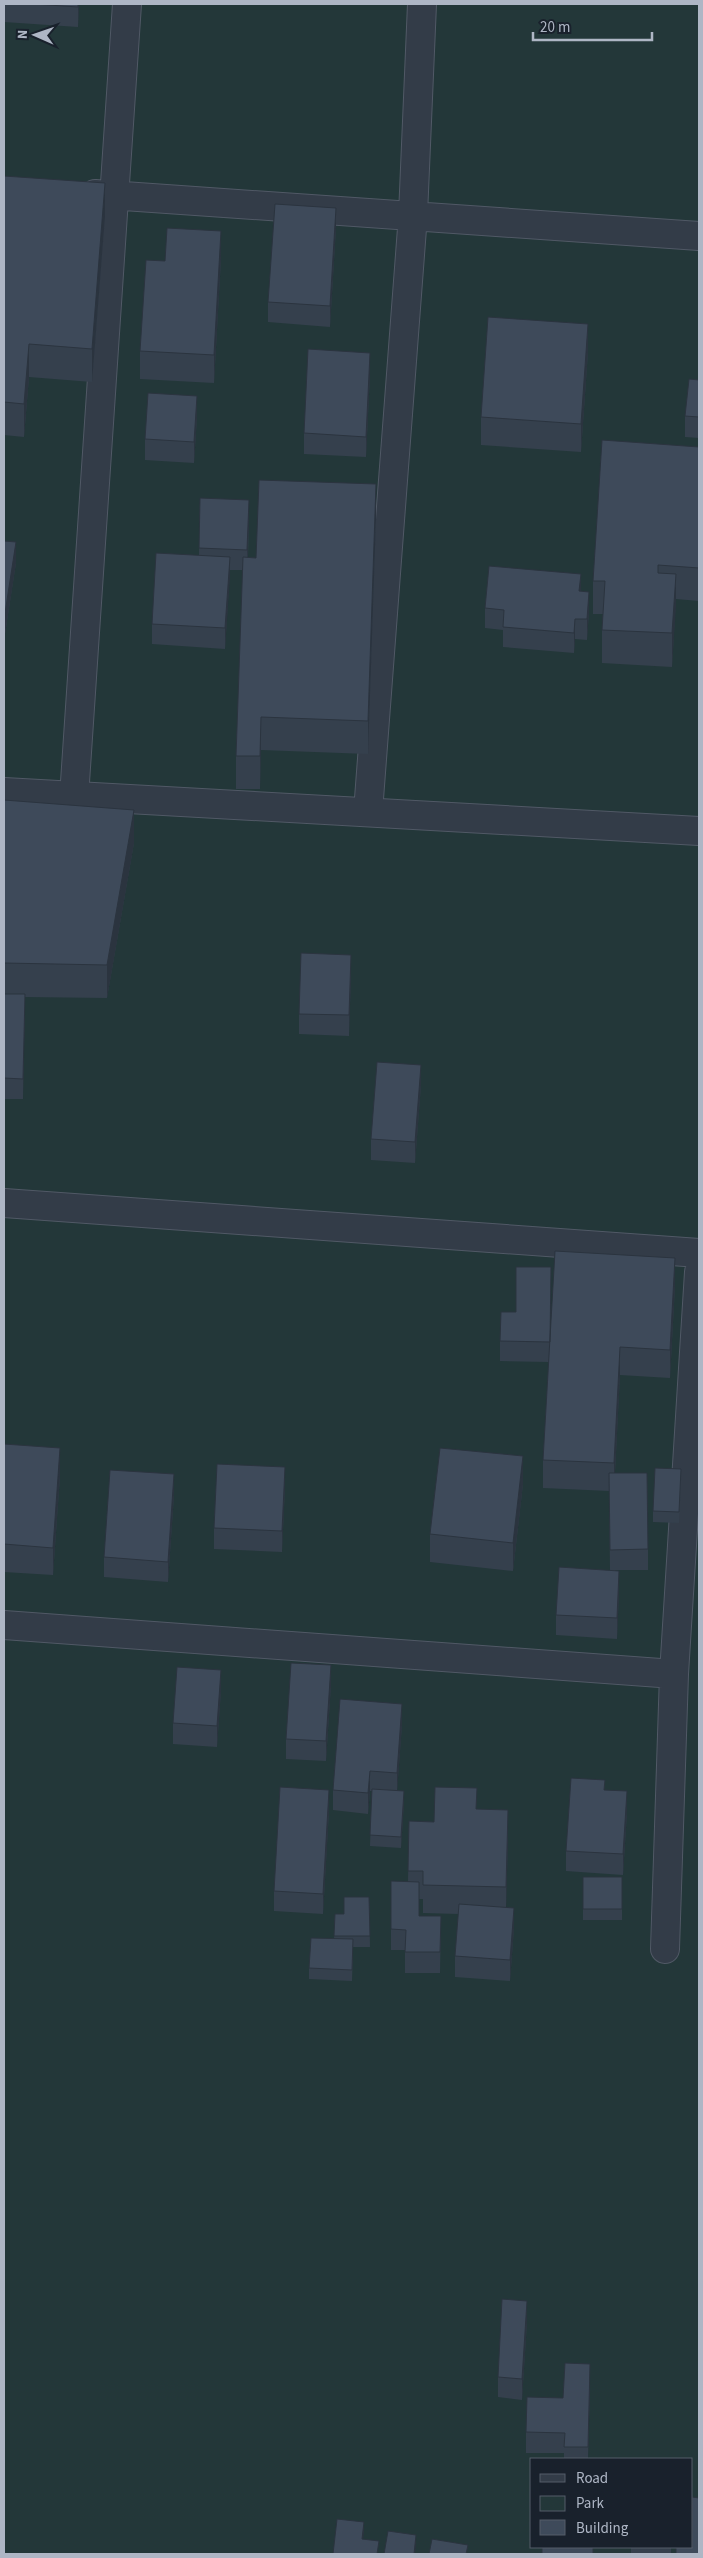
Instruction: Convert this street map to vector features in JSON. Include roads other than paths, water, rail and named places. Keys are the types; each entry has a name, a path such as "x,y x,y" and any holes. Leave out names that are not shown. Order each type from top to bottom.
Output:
{"street":[{"path":"74,797 127,4"},
{"path":"368,812 413,215 422,4"},
{"path":"68,192 699,236"},
{"path":"4,792 699,831"},
{"path":"4,1203 699,1253"},
{"path":"665,1949 674,1674 699,1272"},
{"path":"4,1625 674,1674"}]}
